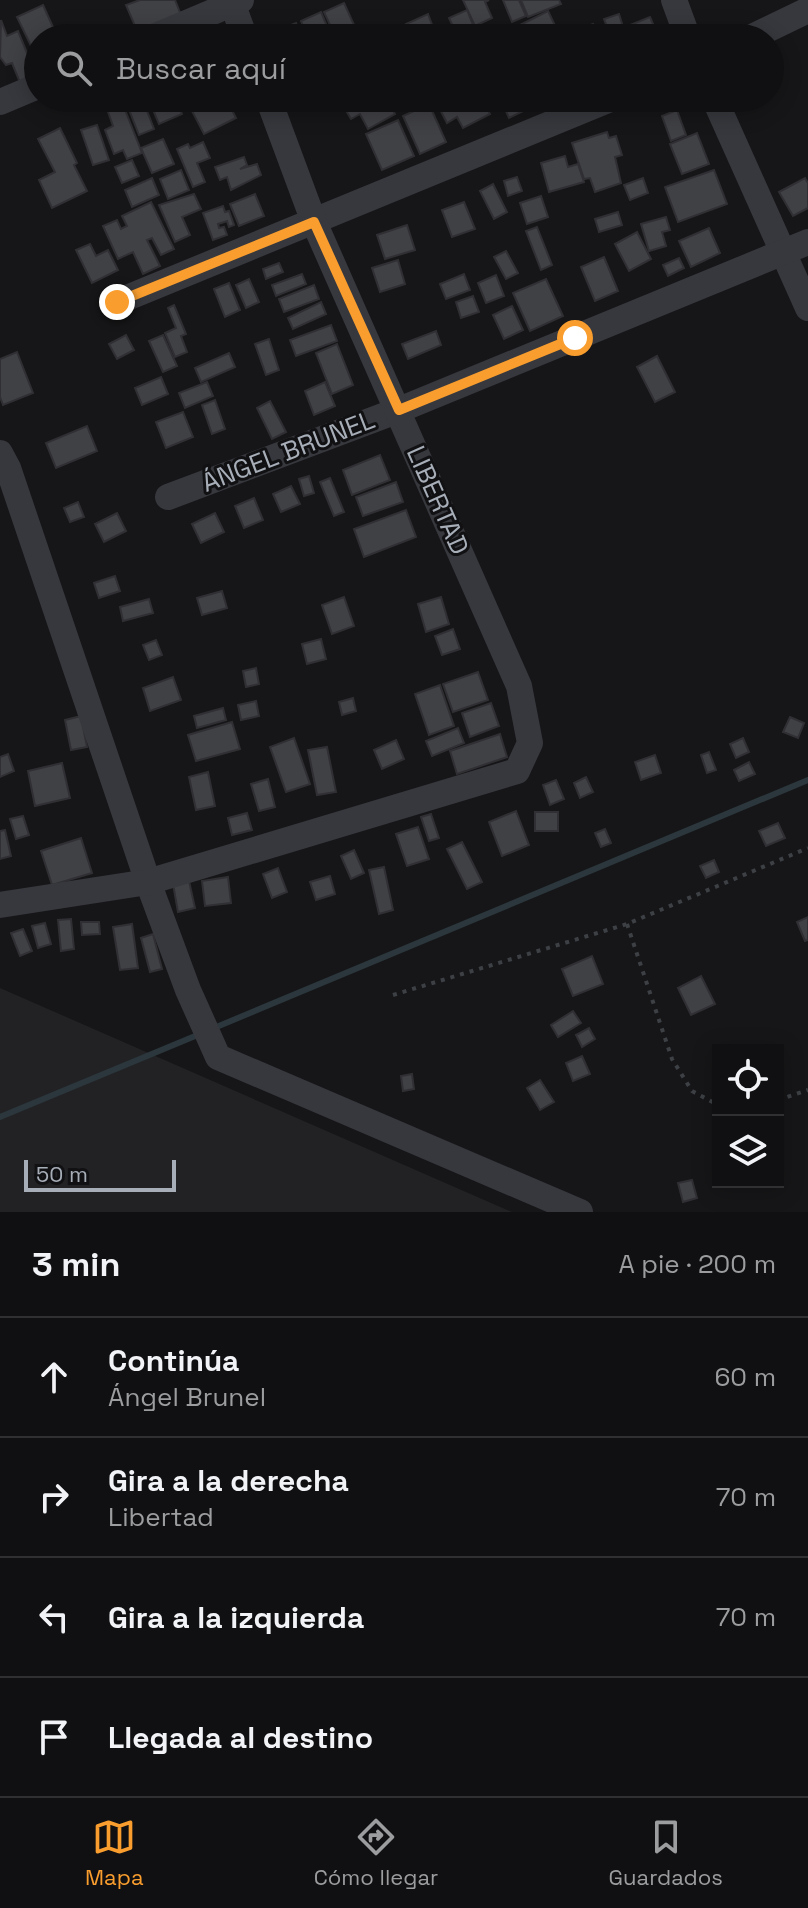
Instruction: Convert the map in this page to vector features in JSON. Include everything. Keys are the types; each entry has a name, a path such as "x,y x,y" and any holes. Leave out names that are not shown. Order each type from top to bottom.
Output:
{"street":[{"path":"674,0 683,24"},
{"path":"183,24 235,1 241,24"},
{"path":"779,24 808,10"},
{"path":"0,102 24,92"},
{"name":"LIBERTAD","path":"148,882 517,771 530,743 519,686 314,222 273,112"},
{"path":"117,302 579,112"},
{"path":"720,112 808,308"},
{"name":"ÁNGEL BRUNEL","path":"168,497 399,410 808,242"},
{"path":"0,453 8,468 148,882 188,990 218,1057 580,1212"},
{"path":"3,905 148,882"}],"path":[{"path":"393,995 627,924 808,848"},
{"path":"627,924 672,1059 692,1091 712,1102"},
{"path":"784,1098 808,1090"}],"shaded area":[{"path":"0,988 512,1212 0,1212"}],"building":[{"path":"140,0 175,0 181,15 160,24 134,24 126,5"},
{"path":"463,0 489,0 485,2 492,18 474,24"},
{"path":"503,0 519,0 526,16 512,22"},
{"path":"521,0 559,0 561,4 528,17"},
{"path":"344,3 354,24 330,24 324,12"},
{"path":"43,5 52,24 24,24 24,31 17,17"},
{"path":"467,10 473,24 452,24 449,18"},
{"path":"548,11 554,24 522,24"},
{"path":"321,12 326,24 302,24 301,21"},
{"path":"428,14 432,24 406,24"},
{"path":"619,14 622,24 606,24 604,19"},
{"path":"650,17 653,24 632,24"},
{"path":"1,20 7,36 18,31 24,46 24,84 21,85 12,63 6,65 0,57"},
{"path":"108,112 126,112 142,153 127,159 123,150 114,154 105,130 113,126"},
{"path":"130,112 147,112 154,129 139,135"},
{"path":"154,112 181,112 182,114 159,124"},
{"path":"193,112 233,112 236,118 204,134"},
{"path":"347,112 395,114 368,129 360,114 351,119"},
{"path":"412,112 433,112 446,142 420,154 403,116"},
{"path":"441,112 490,114 463,128 457,117 447,123"},
{"path":"506,112 521,112 509,118"},
{"path":"678,112 686,135 671,141 662,116"},
{"path":"398,120 414,156 382,170 366,134"},
{"path":"97,125 109,160 93,165 81,130"},
{"path":"60,128 87,191 52,208 39,180 55,172 38,139"},
{"path":"607,132 609,138 616,136 622,155 615,157 621,183 595,192 590,178 584,179 572,143"},
{"path":"697,133 709,164 682,174 670,144"},
{"path":"163,139 174,164 152,173 141,148"},
{"path":"203,142 210,158 197,163 205,182 193,187 177,149 188,144 190,148"},
{"path":"565,156 568,167 578,164 584,182 549,192 541,163"},
{"path":"244,157 247,165 240,169 257,164 261,175 231,190 227,177 220,180 215,167"},
{"path":"132,160 139,176 122,183 115,167"},
{"path":"181,170 189,190 168,199 160,179"},
{"path":"714,170 727,204 678,222 665,187"},
{"path":"517,177 522,191 508,196 504,181"},
{"path":"152,178 159,195 132,207 125,190"},
{"path":"643,178 648,193 630,200 624,185"},
{"path":"805,178 808,183 808,208 793,216 779,192"},
{"path":"493,184 507,212 494,219 480,191"},
{"path":"194,194 201,209 182,217 190,235 175,242 159,205"},
{"path":"255,194 264,216 239,226 230,204"},
{"path":"541,196 548,217 527,224 520,203"},
{"path":"151,202 174,249 161,255 152,238 147,240 160,266 143,274 133,252 118,259 103,226 117,220 121,229 127,226 122,216"},
{"path":"464,202 475,229 452,237 442,210"},
{"path":"223,206 225,212 229,211 234,225 229,227 227,221 218,224 219,228 224,227 227,235 213,240 203,213"},
{"path":"618,212 622,225 599,232 595,219"},
{"path":"666,217 670,230 662,232 666,246 649,251 641,224"},
{"path":"407,225 415,250 385,259 377,235"},
{"path":"537,227 552,265 541,270 526,231"},
{"path":"709,228 720,253 691,267 679,241"},
{"path":"637,232 651,259 629,271 615,244"},
{"path":"90,244 96,256 108,250 118,270 92,283 76,250"},
{"path":"506,251 518,273 506,279 494,257"},
{"path":"604,257 618,291 595,301 581,267"},
{"path":"679,258 684,268 668,276 663,265"},
{"path":"398,260 405,284 380,292 372,268"},
{"path":"279,263 283,272 266,279 263,269"},
{"path":"302,274 306,284 276,296 272,285"},
{"path":"464,274 470,290 446,299 440,284"},
{"path":"496,275 504,296 486,303 478,283"},
{"path":"249,279 259,302 246,308 236,285"},
{"path":"546,279 563,316 530,331 513,293"},
{"path":"229,283 240,310 225,317 214,289"},
{"path":"314,285 319,299 284,312 279,299"},
{"path":"473,296 479,312 461,318 456,302"},
{"path":"321,302 326,314 293,329 288,318"},
{"path":"174,305 186,334 181,336 187,352 175,357 165,333 176,328 168,308"},
{"path":"512,306 523,330 504,339 493,315"},
{"path":"331,325 337,341 296,356 290,340"},
{"path":"436,331 441,345 408,359 402,344"},
{"path":"126,335 134,350 117,359 109,344"},
{"path":"163,335 177,366 163,372 149,341"},
{"path":"269,339 279,370 266,375 255,344"},
{"path":"337,344 353,385 332,394 316,353"},
{"path":"17,352 33,393 3,405 0,397 0,359"},
{"path":"229,353 235,367 201,382 195,368"},
{"path":"657,356 675,392 655,402 637,367"},
{"path":"161,377 168,394 142,405 135,388"},
{"path":"207,382 213,396 185,408 179,393"},
{"path":"325,382 335,406 314,415 305,391"},
{"path":"215,400 225,429 212,434 202,405"},
{"path":"270,401 286,432 272,439 257,408"},
{"path":"183,412 193,437 166,448 156,422"},
{"path":"87,426 97,451 56,468 46,443"},
{"path":"380,455 390,480 352,495 343,470"},
{"path":"309,476 314,493 304,496 299,479"},
{"path":"330,478 344,512 334,516 320,482"},
{"path":"396,482 403,502 363,516 356,497"},
{"path":"291,486 300,504 281,512 273,494"},
{"path":"254,498 263,520 244,528 235,506"},
{"path":"78,502 84,517 70,522 64,508"},
{"path":"406,510 416,537 364,557 354,529"},
{"path":"117,513 126,531 104,542 95,524"},
{"path":"215,513 224,532 201,543 192,524"},
{"path":"115,576 120,591 99,598 94,583"},
{"path":"222,591 227,608 202,615 197,598"},
{"path":"344,597 354,626 332,634 322,605"},
{"path":"441,597 449,624 426,632 418,604"},
{"path":"149,599 153,613 123,621 120,607"},
{"path":"453,629 460,649 442,655 435,636"},
{"path":"321,639 326,659 307,664 302,644"},
{"path":"156,640 162,655 149,660 143,645"},
{"path":"256,668 259,684 246,687 243,671"},
{"path":"478,672 488,700 453,712 443,684"},
{"path":"173,677 181,700 150,711 143,688"},
{"path":"440,685 454,726 429,735 415,694"},
{"path":"353,698 356,711 342,715 339,702"},
{"path":"256,701 259,716 241,720 238,705"},
{"path":"491,703 499,726 470,737 462,713"},
{"path":"223,708 226,720 197,728 194,716"},
{"path":"81,716 87,747 71,750 65,720"},
{"path":"790,717 804,723 798,738 783,732"},
{"path":"232,722 240,749 196,761 188,735"},
{"path":"458,728 464,743 432,756 426,741"},
{"path":"500,734 507,757 457,774 450,751"},
{"path":"294,738 310,784 286,792 270,747"},
{"path":"743,738 749,752 736,758 730,744"},
{"path":"396,740 404,759 382,769 374,750"},
{"path":"327,747 336,792 317,795 308,750"},
{"path":"709,752 716,770 707,773 701,755"},
{"path":"8,754 14,771 0,777 0,757"},
{"path":"655,755 661,773 641,780 635,762"},
{"path":"749,762 755,774 739,781 734,770"},
{"path":"62,763 70,798 35,806 28,771"},
{"path":"208,772 215,806 196,810 189,777"},
{"path":"586,777 593,792 580,798 574,783"},
{"path":"268,779 275,807 259,811 251,784"},
{"path":"556,780 564,799 550,805 543,785"},
{"path":"516,811 529,845 502,856 489,822"},
{"path":"535,812 558,812 558,831 535,831"},
{"path":"247,813 252,830 232,835 228,818"},
{"path":"431,814 439,838 429,841 421,817"},
{"path":"23,816 29,835 16,839 10,819"},
{"path":"778,823 785,838 766,846 759,831"},
{"path":"418,827 429,859 407,866 396,834"},
{"path":"605,829 611,843 601,847 595,833"},
{"path":"5,830 11,856 0,859 0,831"},
{"path":"81,838 92,873 52,885 41,851"},
{"path":"462,842 482,882 467,889 447,849"},
{"path":"354,850 364,873 351,879 341,856"},
{"path":"714,860 719,872 706,878 700,866"},
{"path":"384,867 393,910 379,914 369,870"},
{"path":"278,868 287,892 272,898 263,874"},
{"path":"330,876 335,894 316,900 310,882"},
{"path":"228,877 231,903 205,906 202,881"},
{"path":"189,881 195,908 178,912 173,884"},
{"path":"808,917 808,940 805,941 797,922"},
{"path":"71,919 74,949 61,951 58,920"},
{"path":"81,922 99,922 100,934 82,935"},
{"path":"45,923 51,944 38,948 32,926"},
{"path":"132,924 138,968 120,970 113,927"},
{"path":"23,929 32,951 20,956 11,933"},
{"path":"153,934 162,969 150,972 141,938"},
{"path":"592,956 603,984 573,996 562,969"},
{"path":"701,976 715,1004 691,1015 678,988"},
{"path":"573,1011 581,1023 558,1037 551,1025"},
{"path":"589,1028 595,1039 582,1047 576,1035"},
{"path":"582,1056 590,1074 573,1081 566,1063"},
{"path":"412,1074 414,1089 403,1091 401,1076"},
{"path":"540,1080 554,1102 540,1110 527,1088"},
{"path":"692,1180 697,1198 683,1202 678,1183"}],"waterway":[{"path":"214,1028 808,780"},
{"path":"0,1117 200,1034"}],"route":[{"path":"117,302 314,222 399,410 575,338"}]}
